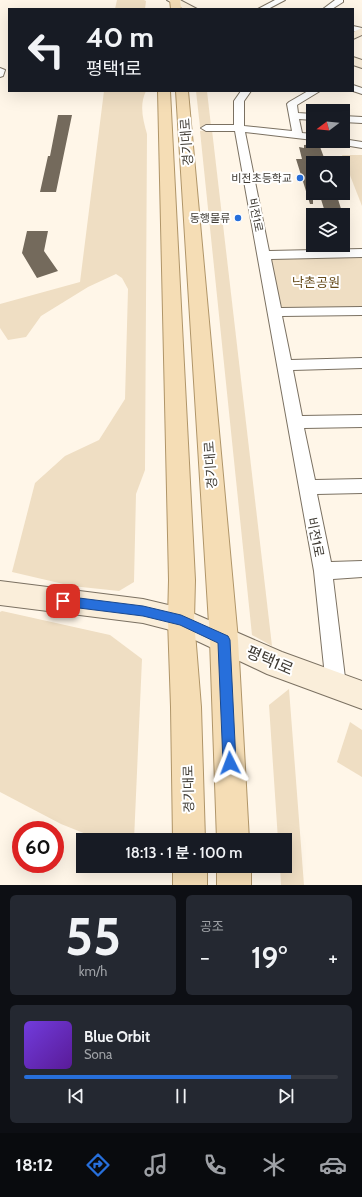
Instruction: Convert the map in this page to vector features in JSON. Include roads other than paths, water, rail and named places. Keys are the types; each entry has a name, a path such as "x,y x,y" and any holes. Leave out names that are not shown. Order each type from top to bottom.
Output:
{"main road":[{"name":"경기대로","path":"164,92 182,580 181,620 186,707 189,833"},
{"name":"경기대로","path":"182,92 224,640 233,833"},
{"path":"190,873 190,885"},
{"path":"234,873 234,885"}],"street":[{"path":"264,8 281,0"},
{"path":"329,8 339,2 339,0"},
{"path":"175,3 189,8"},
{"path":"271,5 282,8"},
{"name":"비전1로","path":"245,92 240,101 239,128 323,571 362,569"},
{"path":"297,134 292,104 313,92"},
{"path":"295,116 306,117"},
{"path":"350,119 362,120"},
{"path":"206,128 239,128 306,136"},
{"path":"350,143 362,145"},
{"path":"264,255 362,252"},
{"path":"275,312 362,311"},
{"path":"285,365 362,364"},
{"path":"295,422 362,421"},
{"path":"307,487 362,486"},
{"path":"323,571 336,686"},
{"name":"평택1로","path":"0,593 143,611 181,620 277,664 362,695"}],"place":[{"name":"비전초등학교","path":"300,178"},
{"name":"동행물류","path":"238,218"}],"park label":[{"name":"낙촌공원","path":"316,282"}]}
